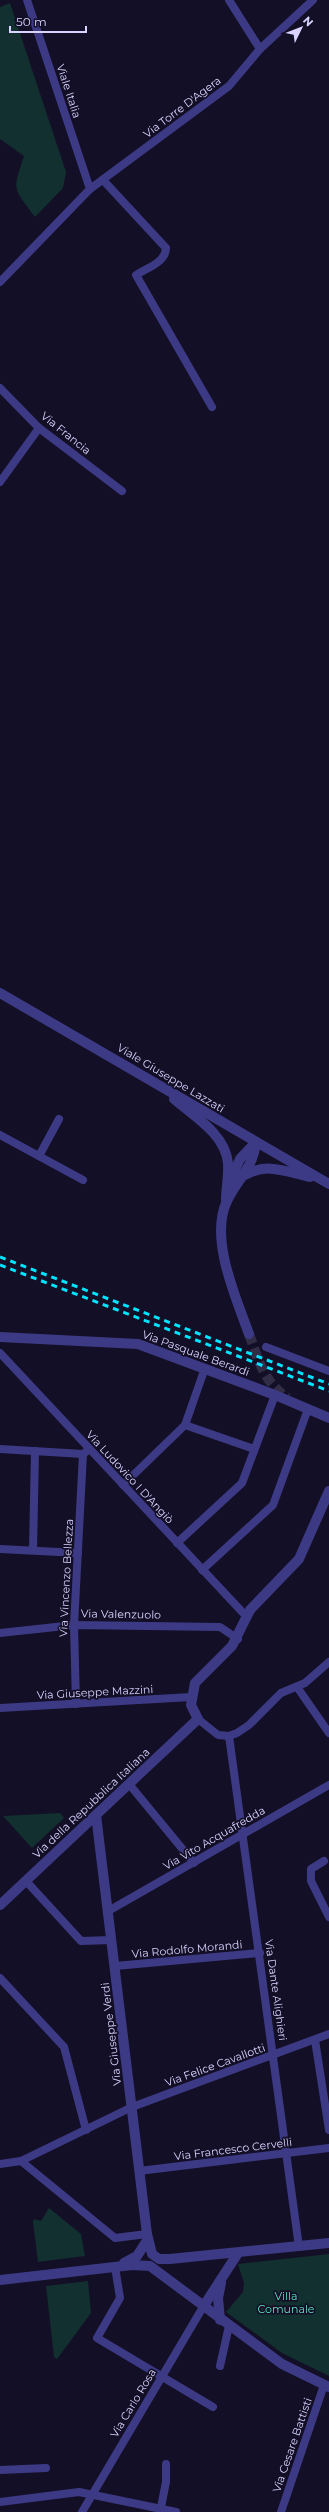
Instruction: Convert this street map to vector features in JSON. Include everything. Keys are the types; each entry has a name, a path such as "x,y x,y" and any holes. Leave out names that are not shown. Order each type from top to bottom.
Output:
{"street":[{"name":"Viale Italia","path":"27,0 90,189"},
{"path":"229,0 260,49"},
{"name":"Via Torre D'Agera","path":"0,282 90,189 230,86 260,49 313,0"},
{"path":"103,180 166,248 166,254 161,260 136,275 212,407"},
{"name":"Via Francia","path":"0,388 39,428 122,491"},
{"path":"0,482 39,428"},
{"name":"Viale Giuseppe Lazzati","path":"0,993 325,1181"},
{"path":"158,1084 216,1135 223,1145 228,1165 226,1202"},
{"path":"39,1156 59,1119"},
{"path":"0,1135 83,1180"},
{"path":"226,1202 254,1157 256,1142"},
{"path":"249,1334 222,1249 222,1228 232,1172 242,1155 256,1142"},
{"path":"241,1177 255,1169 266,1167 325,1181"},
{"name":"Via Pasquale Berardi","path":"0,1337 138,1344 206,1368 329,1418"},
{"path":"266,1347 329,1371"},
{"name":"Via Ludovico I D'Angiò","path":"0,1353 86,1452 123,1485 246,1616"},
{"path":"123,1485 185,1425 206,1368"},
{"path":"177,1543 242,1483 275,1395"},
{"path":"202,1570 273,1505 308,1409"},
{"path":"185,1425 254,1450"},
{"path":"0,1449 86,1452"},
{"path":"33,1550 35,1451"},
{"name":"Via Vincenzo Bellezza","path":"76,1704 74,1625 86,1452"},
{"path":"329,1491 299,1559 246,1616 238,1639 198,1680 191,1697 192,1711 211,1732 218,1735 229,1736 243,1730 281,1693 305,1683 329,1662"},
{"path":"0,1549 78,1553"},
{"name":"Via Valenzuolo","path":"0,1632 74,1625 220,1627 238,1639"},
{"path":"297,1687 329,1732"},
{"name":"Via Giuseppe Mazzini","path":"0,1708 191,1697"},
{"name":"Via della Repubblica Italiana","path":"0,1905 198,1719"},
{"name":"Via Dante Alighieri","path":"229,1736 274,2056 298,2247"},
{"path":"129,1784 194,1863"},
{"name":"Via Vito Acquafredda","path":"110,1910 244,1835 329,1785"},
{"name":"Via Giuseppe Verdi","path":"96,1815 110,1910 112,1940 139,2171 150,2250 155,2257 163,2259 238,2253"},
{"path":"324,1861 311,1869 310,1877 329,1918"},
{"path":"26,1881 81,1941 112,1940"},
{"name":"Via Rodolfo Morandi","path":"115,1966 260,1953"},
{"path":"0,1978 64,2047 86,2130"},
{"name":"Via Felice Cavallotti","path":"0,2164 21,2161 132,2108 274,2056 329,2034"},
{"path":"315,2040 329,2130"},
{"name":"Via Francesco Cervelli","path":"139,2171 329,2148"},
{"path":"21,2161 115,2238 148,2236"},
{"path":"115,2267 137,2256 148,2236"},
{"path":"203,2306 238,2253 329,2243"},
{"path":"0,2280 145,2265 155,2269 220,2320 282,2364 327,2386"},
{"path":"115,2267 120,2298 97,2338 213,2407"},
{"path":"220,2320 218,2298 221,2279"},
{"name":"Via Carlo Rosa","path":"82,2512 203,2306"},
{"path":"220,2366 229,2326"},
{"name":"Via Cesare Battisti","path":"281,2512 327,2386"},
{"path":"160,2510 166,2482 166,2464"},
{"path":"0,2470 46,2468"},
{"path":"0,2502 79,2492 92,2493 160,2510 176,2512"}],"green space":[{"path":"10,3 66,172 63,188 35,217 22,200 17,189 16,183 24,156 0,139 0,7"},
{"path":"60,1813 64,1818 32,1848 3,1816"},
{"path":"49,2208 81,2234 85,2256 38,2262 33,2222 34,2219 41,2221"},
{"name":"Villa Comunale","path":"329,2254 329,2376 282,2353 226,2312 243,2292 244,2283 238,2264"},
{"path":"88,2281 91,2313 57,2359 54,2357 46,2286"}],"tunnel":[{"path":"249,1334 267,1378 288,1398"}],"railway":[{"path":"0,1257 329,1384"},
{"path":"0,1265 329,1391"}]}
